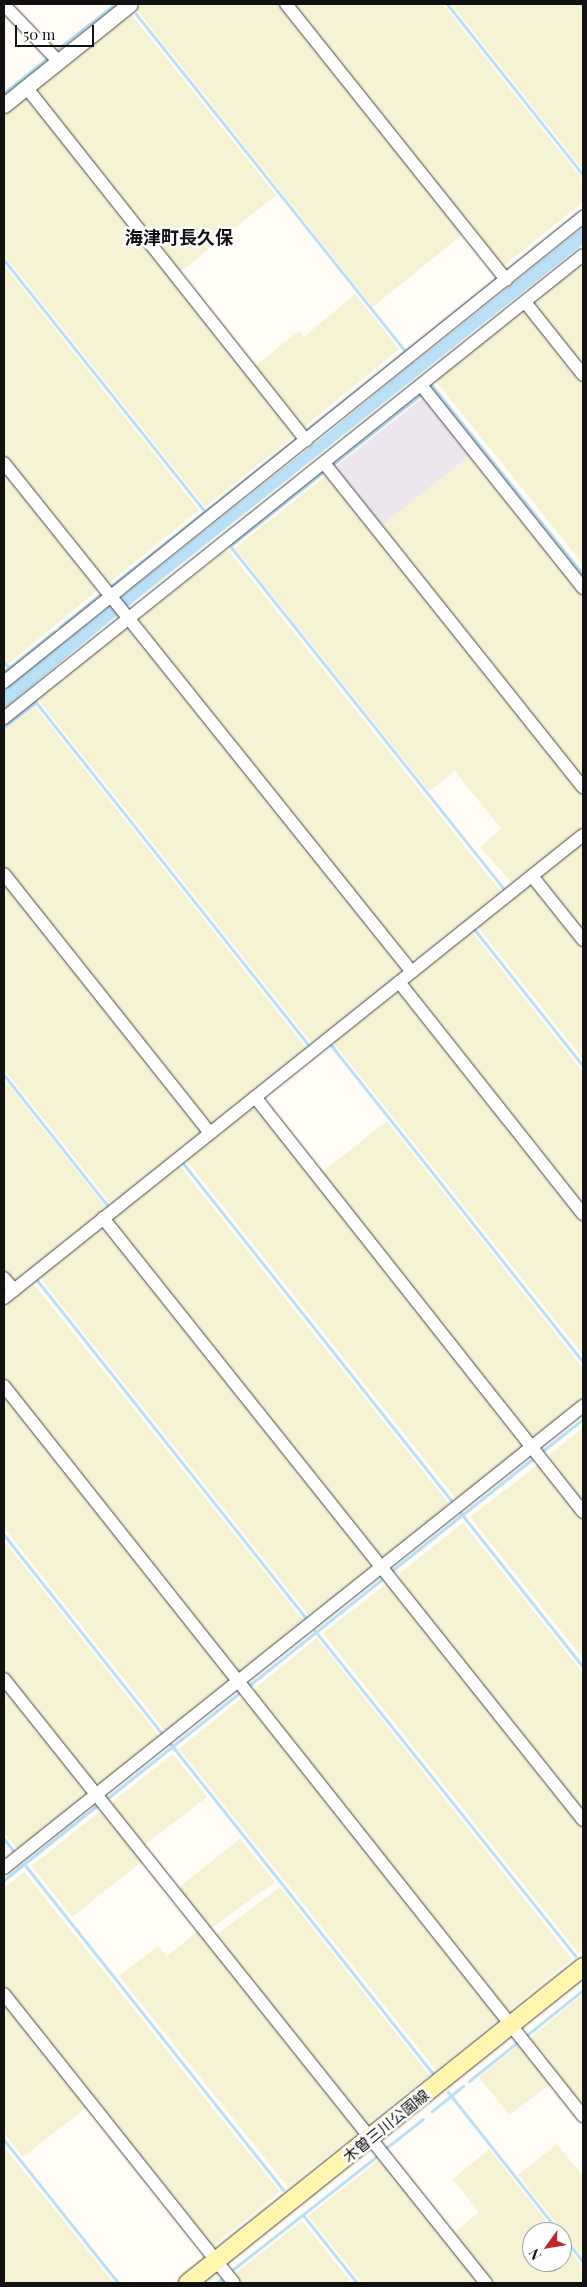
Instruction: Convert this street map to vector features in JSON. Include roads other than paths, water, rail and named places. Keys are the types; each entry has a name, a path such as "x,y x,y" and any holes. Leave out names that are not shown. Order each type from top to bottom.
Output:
{"main road":[{"name":"木曽三川公園線","path":"188,2283 583,1967"}],"street":[{"path":"4,105 130,4"},
{"path":"286,4 506,280"},
{"path":"4,5 58,61"},
{"path":"26,87 306,440"},
{"path":"4,682 583,217"},
{"path":"4,718 126,616 324,463 583,255"},
{"path":"525,302 583,375"},
{"path":"426,381 583,588"},
{"path":"4,463 110,598 412,972"},
{"path":"324,463 583,787"},
{"path":"4,1278 9,1294 583,835"},
{"path":"4,874 210,1133"},
{"path":"532,876 583,940"},
{"path":"399,982 583,1214"},
{"path":"255,1097 583,1512"},
{"path":"103,1218 583,1820"},
{"path":"4,1386 583,2116"},
{"path":"4,1868 100,1800 535,1452 583,1406"},
{"path":"4,1679 486,2283"},
{"path":"4,1994 234,2283"}],"water":[{"path":"583,227 583,244 127,607 4,709 4,690 324,436 412,364 410,361 415,362"}],"waterway":[{"path":"55,51 115,4"},
{"path":"447,4 583,175"},
{"path":"136,14 405,351"},
{"path":"4,93 47,58"},
{"path":"507,270 583,209"},
{"path":"4,260 205,512"},
{"path":"307,430 498,277"},
{"path":"429,382 583,575"},
{"path":"332,465 423,393"},
{"path":"111,586 298,437"},
{"path":"323,472 230,546 505,891"},
{"path":"60,627 101,594"},
{"path":"4,672 55,631"},
{"path":"4,662 9,668"},
{"path":"34,700 309,1046"},
{"path":"4,727 36,702"},
{"path":"474,929 583,1066"},
{"path":"330,1044 583,1362"},
{"path":"4,1075 107,1205"},
{"path":"182,1162 453,1503"},
{"path":"36,1279 307,1620"},
{"path":"540,1453 583,1419"},
{"path":"389,1573 535,1457"},
{"path":"459,1511 583,1667"},
{"path":"4,1535 163,1735"},
{"path":"247,1687 385,1577"},
{"path":"315,1631 575,1956"},
{"path":"104,1801 242,1691"},
{"path":"169,1742 432,2073"},
{"path":"4,1880 99,1804"},
{"path":"4,1839 15,1853"},
{"path":"24,1864 283,2190"},
{"path":"527,2035 583,1990"},
{"path":"469,2081 519,2041"},
{"path":"432,2111 463,2086"},
{"path":"448,2092 551,2222"},
{"path":"386,2148 423,2119"},
{"path":"4,2140 118,2283"},
{"path":"231,2271 377,2156"},
{"path":"303,2215 357,2283"},
{"path":"572,2248 583,2262"},
{"path":"216,2283 223,2278"}],"district":[{"name":"海津町長久保","path":"179,237"}]}
